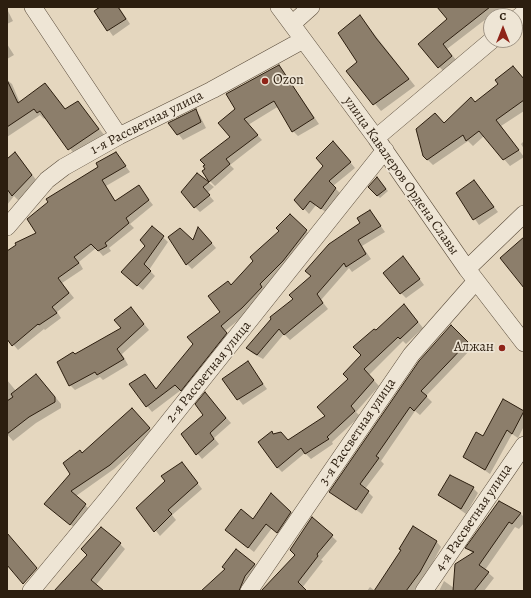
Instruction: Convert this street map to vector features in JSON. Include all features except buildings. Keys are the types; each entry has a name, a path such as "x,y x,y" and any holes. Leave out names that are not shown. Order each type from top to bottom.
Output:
{"street":[{"path":"34,7 119,136"},
{"name":"улица Кавалеров Ордена Славы","path":"279,7 380,144 471,275 524,343"},
{"path":"292,24 311,7"},
{"name":"1-я Рассветная улица","path":"7,227 47,180 64,167 119,136 212,90 304,40"},
{"name":"2-я Рассветная улица","path":"30,591 108,498 380,144 483,48"},
{"name":"3-я Рассветная улица","path":"249,591 411,355 471,275 524,214"},
{"name":"4-я Рассветная улица","path":"424,591 524,445"}],"place":[{"name":"Ozon","path":"265,81"},
{"name":"Алжан","path":"502,348"}]}
